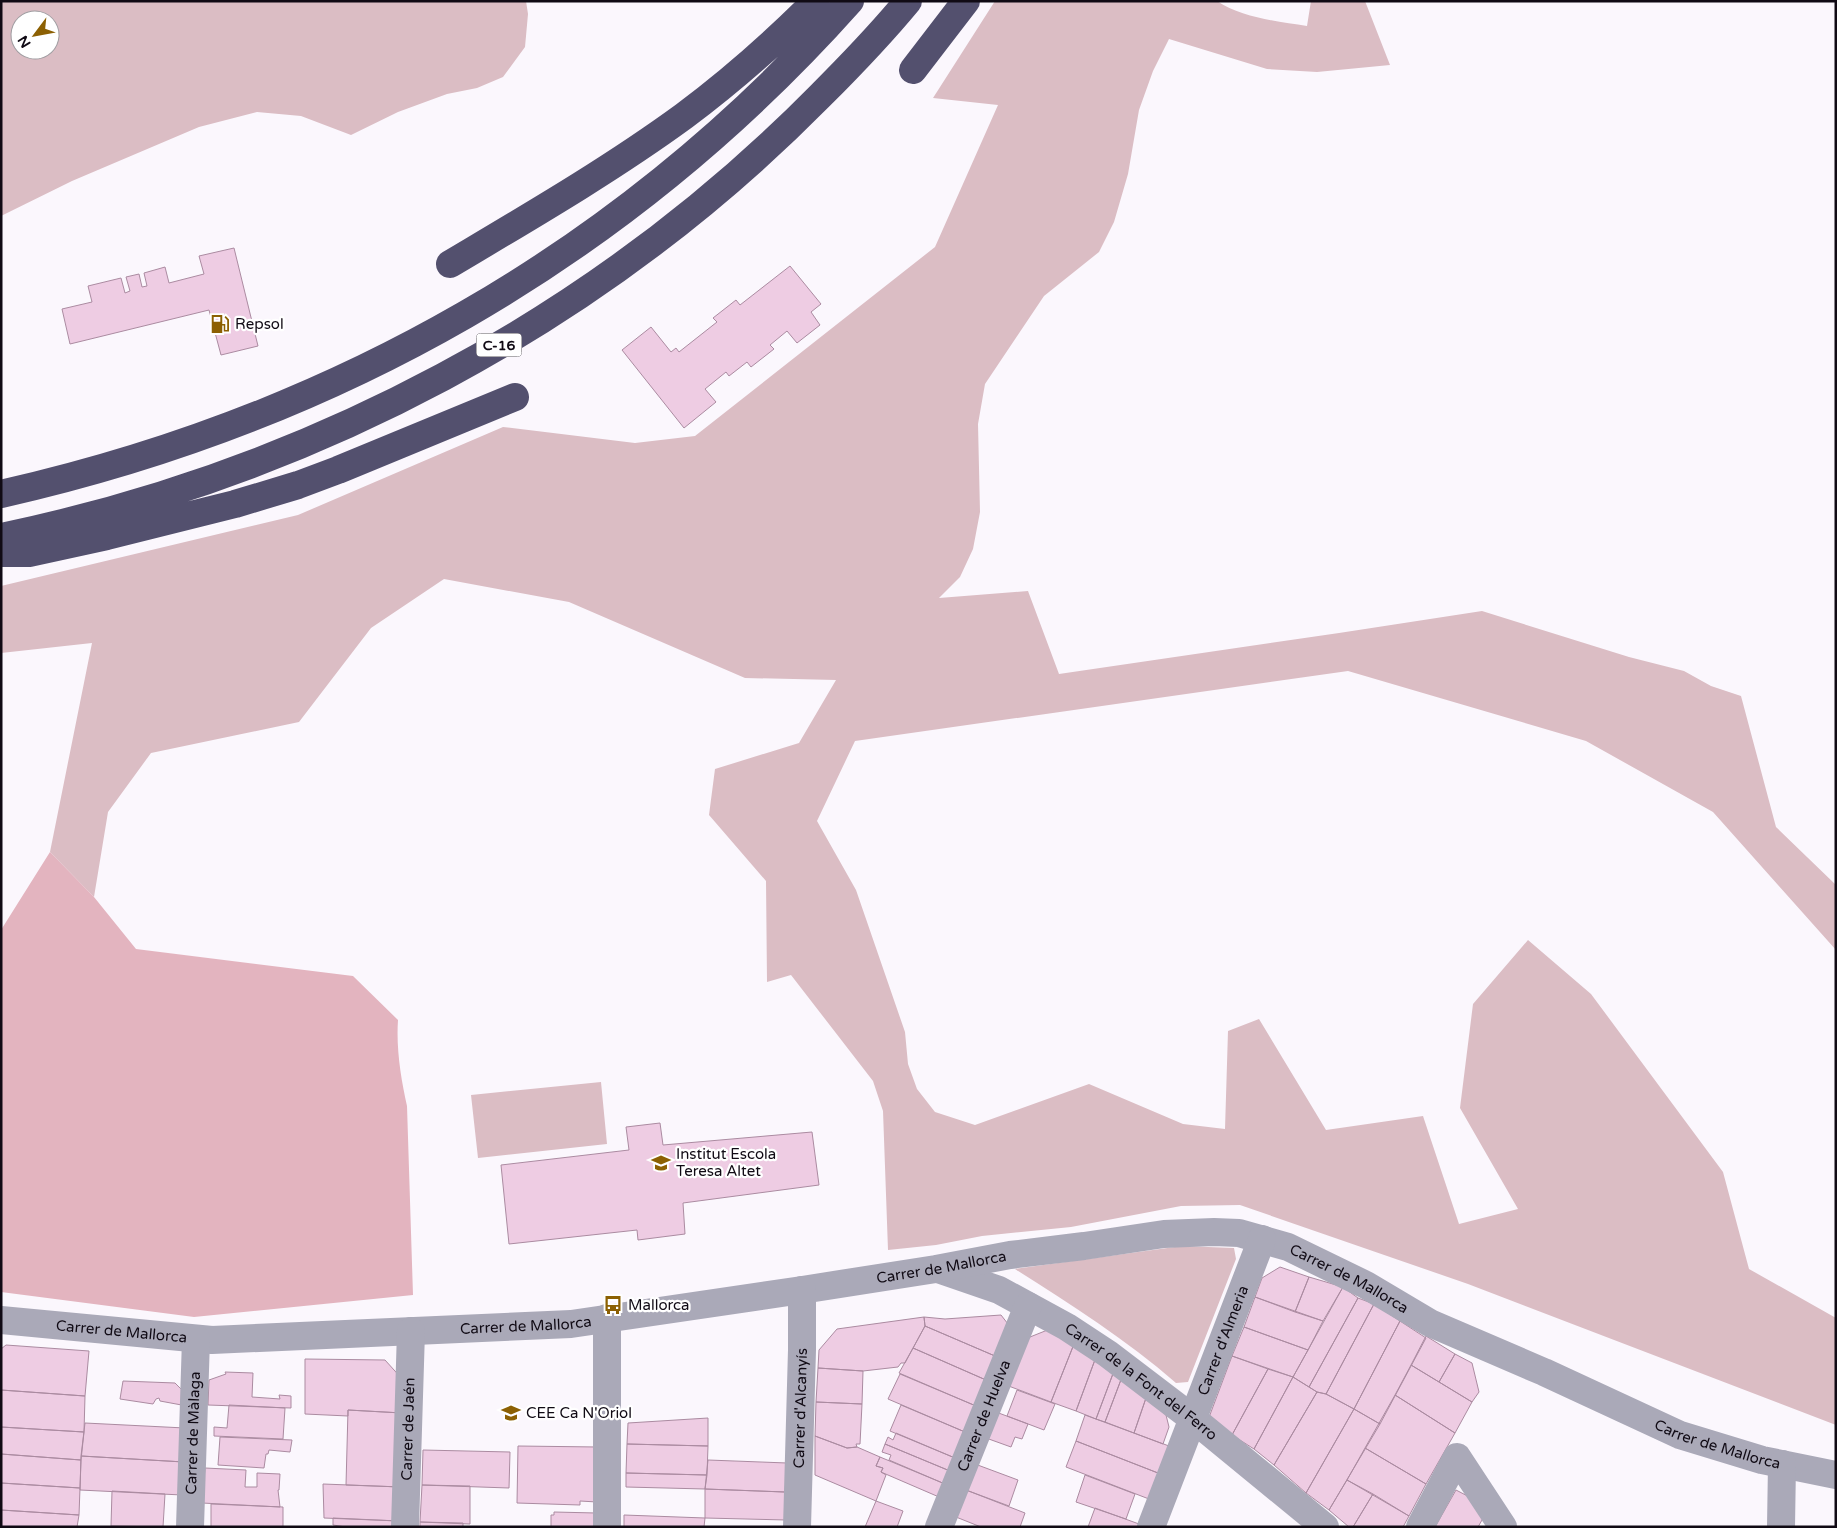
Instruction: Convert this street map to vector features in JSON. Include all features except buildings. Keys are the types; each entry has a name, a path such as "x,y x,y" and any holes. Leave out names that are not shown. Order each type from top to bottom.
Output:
{"highway":[{"path":"450,264 589,180 684,116 733,78 780,37 816,1"},
{"name":"C-16","path":"1,494 104,468 206,436 252,419 360,372 465,316 567,252 617,216 709,142 796,60 850,1"},
{"name":"C-16","path":"1,537 112,511 237,471 294,449 456,371 604,279 700,206 792,124 847,69 908,1"},
{"path":"913,70 966,1"},
{"path":"1,553 30,553 235,504 338,470 516,397"}],"street":[{"name":"Carrer de Mallorca","path":"1,1320 212,1340 571,1324 936,1269 1010,1255 1164,1234 1239,1233 1288,1247 1366,1285 1430,1323 1680,1434 1762,1460 1836,1475"},
{"name":"Carrer d'Almeria","path":"1151,1527 1262,1239"},
{"name":"Carrer de la Font del Ferro","path":"936,1269 999,1290 1067,1328 1108,1354 1192,1418 1325,1527"},
{"name":"Carrer d'Alcanyís","path":"797,1527 802,1290"},
{"name":"Carrer de Huelva","path":"939,1527 1028,1306"},
{"path":"607,1318 607,1527"},
{"name":"Carrer de Jaén","path":"405,1527 411,1331"},
{"name":"Carrer de Màlaga","path":"190,1527 196,1339"},
{"path":"1420,1527 1457,1457 1503,1527"},
{"path":"1782,1464 1782,1527"}],"shaded area":[{"path":"1,1 526,1 528,14 525,47 503,77 477,88 447,94 398,112 351,135 301,116 257,112 199,127 72,181 1,216"},
{"path":"995,1 1217,1 1249,15 1307,26 1311,1 1365,1 1390,65 1317,72 1267,69 1169,39 1153,71 1139,110 1128,174 1114,222 1099,252 1044,296 985,384 978,424 980,512 973,549 960,577 939,598 1028,591 1059,674 1482,611 1629,657 1684,671 1711,686 1741,696 1776,827 1836,885 1836,950 1713,812 1586,741 1348,671 855,741 817,821 856,890 905,1032 908,1064 917,1089 935,1112 975,1125 1089,1084 1183,1124 1225,1129 1228,1031 1259,1019 1326,1130 1423,1116 1459,1224 1518,1209 1460,1108 1473,1004 1528,940 1591,994 1723,1172 1749,1269 1836,1318 1836,1425 1468,1284 1240,1205 1181,1206 1071,1227 982,1236 936,1245 888,1250 883,1111 873,1081 791,975 767,982 766,881 709,815 715,769 799,743 836,680 745,678 569,602 444,579 371,628 299,722 151,753 108,812 94,897 50,852 92,643 1,653 1,586 298,515 503,427 635,443 695,436 935,247 998,105 933,98"},
{"path":"50,852 94,897 136,949 353,976 398,1020 400,1064 407,1106 413,1295 194,1317 1,1292 1,930"},
{"path":"601,1082 607,1144 478,1158 471,1095"},
{"path":"1182,1246 1234,1248 1236,1259 1188,1382 1176,1383 1118,1337 1015,1269"}],"place":[{"name":"Repsol","path":"220,324"},
{"name":"Institut Escola Teresa Altet","path":"661,1163"},
{"name":"Mallorca","path":"613,1305"},
{"name":"CEE Ca N'Oriol","path":"511,1413"}]}
